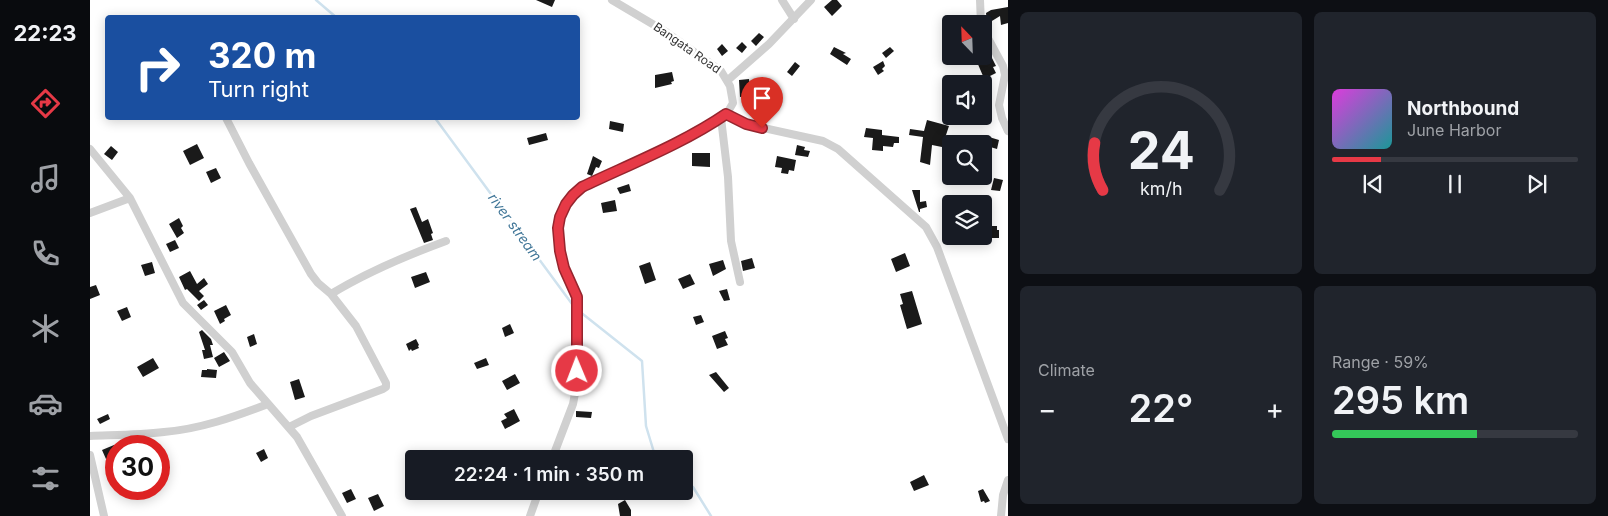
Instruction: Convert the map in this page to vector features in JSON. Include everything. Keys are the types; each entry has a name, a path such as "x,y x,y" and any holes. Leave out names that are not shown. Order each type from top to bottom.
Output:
{"street":[{"name":"Bangata Road","path":"612,0 687,46 721,71 728,80 733,98 731,108 723,116 731,241 740,282"},
{"path":"782,0 794,19"},
{"path":"728,80 769,44 811,0"},
{"path":"979,15 980,0"},
{"path":"992,46 1006,75 999,105 1008,131"},
{"path":"555,450 573,404 576,388 577,297 564,268 558,239 560,217 566,204 582,187 646,158 723,116 746,124 823,141 838,149 926,227 937,247 1008,439"},
{"path":"227,120 248,163 311,274 331,294 356,326 386,383 386,387 311,416 289,427"},
{"path":"90,149 130,198 183,303 232,352 250,383 289,427 305,449 342,516"},
{"path":"90,213 130,198"},
{"path":"331,294 404,256 446,241"},
{"path":"90,436 165,432 194,428 230,419 268,404"},
{"path":"90,455 104,516"},
{"path":"1001,516 1003,495 1008,480"},
{"path":"530,516 536,500"}],"building":[{"path":"536,0 555,0 552,7"},
{"path":"832,0 837,0 842,6 832,16 824,7"},
{"path":"1008,7 1008,23 1001,25 1000,16 992,21 992,15 986,15 986,13 991,10"},
{"path":"759,33 764,37 756,46 751,41"},
{"path":"742,42 747,47 742,53 736,48"},
{"path":"722,44 728,51 722,56 717,49"},
{"path":"834,47 846,53 843,54 851,59 847,65 830,54"},
{"path":"890,47 894,51 886,58 882,53"},
{"path":"992,58 996,66 993,67 996,73 983,75 978,65 992,65"},
{"path":"883,61 885,66 882,69 884,71 878,75 873,67"},
{"path":"795,62 800,66 792,76 787,72"},
{"path":"672,72 674,81 671,82 672,84 655,88 655,75"},
{"path":"749,79 750,89 746,90 747,96 740,97 739,80"},
{"path":"927,120 949,126 946,135 942,135 942,147 932,145 930,165 920,162 923,137 909,135 910,129 924,131"},
{"path":"610,121 624,124 623,132 609,129"},
{"path":"866,128 882,130 882,135 899,137 899,143 894,143 893,147 883,146 883,151 872,150 873,138 864,137"},
{"path":"546,133 548,140 529,145 527,138"},
{"path":"992,138 999,140 997,149 992,148"},
{"path":"197,144 204,158 190,165 183,151"},
{"path":"797,145 805,147 804,150 810,151 808,157 795,155"},
{"path":"111,146 118,152 112,160 104,154"},
{"path":"692,153 710,153 710,167 692,166"},
{"path":"593,156 602,161 599,168 596,167 592,176 587,174"},
{"path":"777,156 796,160 794,171 789,170 788,174 781,173 782,168 775,167"},
{"path":"216,168 221,178 211,183 206,172"},
{"path":"994,178 1003,180 1000,191 991,190"},
{"path":"629,184 631,191 620,194 617,188"},
{"path":"912,190 920,190 920,202 926,201 927,207 920,209 920,212 919,212"},
{"path":"615,200 617,211 603,213 601,203"},
{"path":"416,207 422,222 428,219 433,233 431,234 433,240 424,243 410,209"},
{"path":"179,218 184,233 177,238 169,224"},
{"path":"992,226 997,226 999,238 992,238"},
{"path":"175,240 179,248 170,252 166,244"},
{"path":"905,253 910,266 896,272 891,259"},
{"path":"752,258 755,268 743,271 741,261"},
{"path":"723,260 726,269 713,276 709,264"},
{"path":"152,262 155,273 145,276 141,265"},
{"path":"650,262 656,280 645,284 639,266"},
{"path":"190,271 197,284 204,278 208,284 199,291 204,296 199,301 187,289 185,290 179,277"},
{"path":"426,272 430,282 415,288 411,277"},
{"path":"690,274 695,284 683,289 678,279"},
{"path":"96,285 100,295 90,299 90,287"},
{"path":"727,289 730,300 724,301 719,291"},
{"path":"912,291 922,324 907,329 900,305 903,304 900,294"},
{"path":"204,300 208,305 201,310 197,305"},
{"path":"226,305 231,315 220,324 214,311"},
{"path":"127,307 131,317 122,321 117,311"},
{"path":"701,315 704,322 696,325 693,317"},
{"path":"510,324 514,333 505,337 502,328"},
{"path":"202,330 211,339 213,345 210,345 213,357 204,359 202,350 205,350 199,332"},
{"path":"725,331 728,338 725,339 728,345 717,349 712,336"},
{"path":"254,334 257,344 250,347 247,337"},
{"path":"416,339 419,348 409,351 406,344"},
{"path":"224,352 230,361 219,367 214,358"},
{"path":"153,358 159,368 143,377 137,367"},
{"path":"486,358 489,365 477,369 474,363"},
{"path":"202,370 217,370 216,378 201,377"},
{"path":"588,371 596,372 596,379 588,379"},
{"path":"716,372 729,388 724,392 709,375"},
{"path":"515,374 520,383 507,390 502,381"},
{"path":"299,379 305,397 295,400 290,382"},
{"path":"514,409 520,421 505,429 501,421 507,418 504,414"},
{"path":"576,411 592,412 591,418 576,417"},
{"path":"108,414 110,419 100,424 97,419"},
{"path":"264,449 268,458 261,462 256,453"},
{"path":"924,475 929,485 914,491 910,482"},
{"path":"351,489 356,499 347,503 342,493"},
{"path":"983,489 990,501 985,503 984,501 981,502 978,491"},
{"path":"378,494 384,506 374,511 368,498"},
{"path":"625,500 631,510 631,516 620,516 618,504"}],"waterway":[{"name":"river stream","path":"316,0 334,15"},
{"name":"river stream","path":"436,120 575,308"},
{"name":"river stream","path":"579,311 642,361 646,426 653,450"},
{"name":"river stream","path":"693,487 711,516"}],"route":[{"path":"577,371 577,297 564,268 558,239 560,217 566,204 582,187 710,125 726,114 746,124 762,128"}]}
